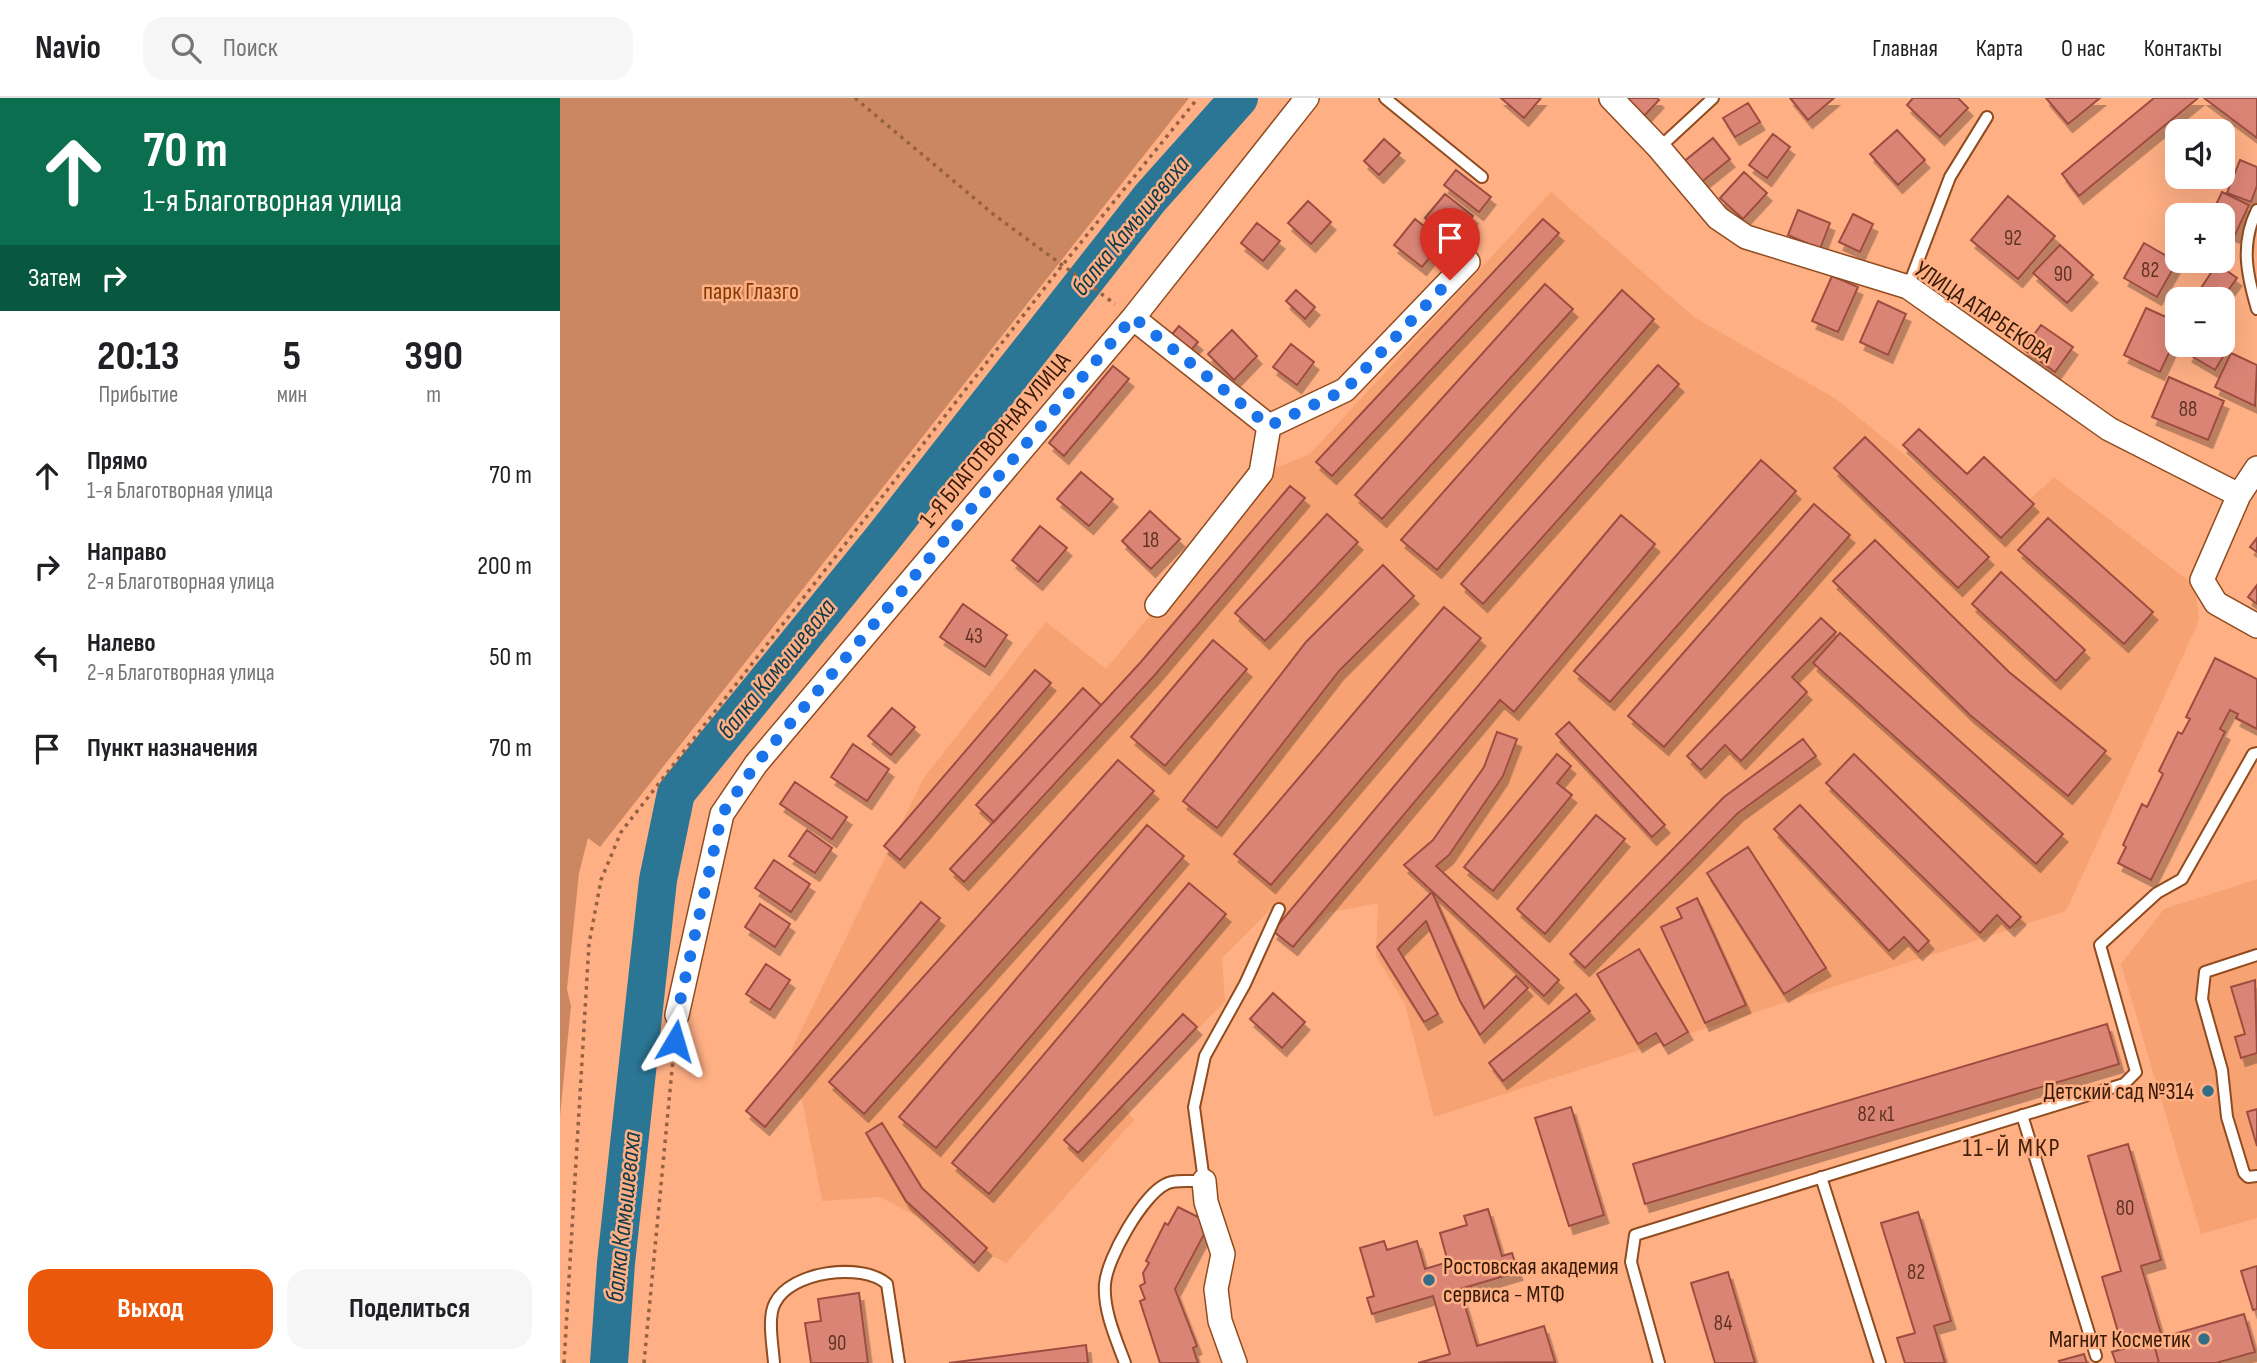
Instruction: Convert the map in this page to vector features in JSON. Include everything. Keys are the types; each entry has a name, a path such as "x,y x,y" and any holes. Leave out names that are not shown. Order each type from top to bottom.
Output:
{"street":[{"name":"1-Я БЛАГОТВОРНАЯ УЛИЦА","path":"677,1015 722,814 756,764 1133,317 1307,98"},
{"name":"УЛИЦА АТАРБЕКОВА","path":"1611,98 1660,148 1718,218 1746,237 1908,287 2109,429 2239,495"},
{"path":"1269,426 1345,390 1468,262"},
{"path":"1133,317 1269,426"},
{"path":"1157,605 1261,473 1269,426"},
{"path":"2257,468 2239,495 2202,580 2216,603 2257,626"},
{"path":"1204,1181 1206,1202 1223,1254 1216,1289 1220,1321 1235,1363"}],"lane":[{"path":"1385,98 1482,177"},
{"path":"1660,148 1713,98"},
{"path":"1908,287 1950,177 1987,117"},
{"path":"2257,210 2246,249 2246,271 2257,309"},
{"path":"1659,1363 1631,1262 1634,1235 2124,1084 2136,1072 2100,945 2158,893 2182,879 2253,754 2257,753"},
{"path":"1125,1363 1108,1314 1105,1284 1111,1261 1147,1197 1168,1182 1204,1181 1194,1107 1205,1056 1245,984 1279,909"},
{"path":"2257,955 2205,972 2201,991 2222,1070 2227,1117 2244,1174 2248,1177 2257,1176"},
{"path":"2022,1115 2096,1356"},
{"path":"1821,1177 1880,1363"},
{"path":"774,1363 773,1306 783,1290 802,1278 859,1272 876,1275 887,1284 898,1363"}],"path":[{"path":"855,98 1061,267 1133,317"},
{"path":"644,1363 677,1015"}],"shaded area":[{"path":"1551,192 1694,317 1836,399 1997,530 2054,477 2194,585 2199,618 2197,625 2066,911 1434,1117 1405,1004 1376,956 1378,903 1328,913 1303,937 1271,909 1222,958 1225,1002 1121,1104 1134,1120 1006,1263 880,1197 822,1201 792,1049 923,779 1046,622 1106,669 1268,471 1310,454"},
{"name":"Детский сад №314","path":"2257,879 2257,1218 2201,1234 2121,964 2164,909"}],"green space":[{"name":"парк Глазго","path":"560,98 1189,98 600,847 588,838 579,873 567,989 571,1006 560,1116"}],"building":[{"path":"1501,98 1541,98 1524,118"},
{"path":"1625,98 1657,98 1659,100 1644,116"},
{"path":"1790,98 1834,98 1808,120"},
{"path":"1913,98 1958,98 1968,108 1940,137 1907,105"},
{"path":"2046,98 2100,98 2068,124"},
{"path":"2154,98 2198,98 2172,119 2165,119 2165,125 2079,196 2062,174"},
{"path":"2204,98 2257,98 2257,138"},
{"path":"1748,103 1760,122 1735,137 1723,118"},
{"path":"1897,130 1925,160 1898,185 1870,154"},
{"path":"1773,134 1790,147 1767,178 1749,165"},
{"path":"1713,138 1730,159 1699,184 1682,163"},
{"path":"1384,139 1400,153 1379,175 1364,161"},
{"path":"2240,160 2257,167 2257,186 2251,202 2227,193 2229,189 2235,189 2235,173"},
{"path":"1456,170 1491,197 1479,212 1444,185"},
{"path":"1744,172 1767,193 1743,219 1720,198"},
{"path":"2222,192 2249,205 2235,235 2235,203 2217,203"},
{"path":"1445,194 1473,216 1452,241 1425,218"},
{"path":"2008,196 2055,236 2018,279 1971,240"},
{"path":"1308,201 1331,222 1311,244 1288,223"},
{"path":"1798,210 1830,223 1820,249 1788,235"},
{"path":"1853,214 1873,224 1860,252 1839,242"},
{"path":"1415,219 1443,241 1422,267 1394,245"},
{"path":"1543,219 1559,233 1332,476 1316,462"},
{"path":"1257,223 1280,241 1263,261 1241,243"},
{"path":"2144,243 2165,255 2165,273 2171,273 2157,297 2124,278"},
{"path":"2060,245 2093,275 2067,303 2033,273"},
{"path":"2211,273 2230,273 2237,278 2231,287 2202,287"},
{"path":"1832,276 1858,287 1838,332 1812,321"},
{"path":"1545,284 1573,309 1382,519 1355,495"},
{"path":"1296,290 1315,307 1305,319 1286,301"},
{"path":"1622,290 1654,319 1437,570 1401,540"},
{"path":"1878,301 1906,314 1888,355 1860,342"},
{"path":"2146,308 2165,317 2167,357 2160,372 2124,355"},
{"path":"2041,325 2073,347 2055,372 2023,349"},
{"path":"1179,326 1198,342 1187,355 1168,339"},
{"path":"1232,330 1257,356 1234,380 1208,354"},
{"path":"1291,344 1314,362 1297,385 1273,367"},
{"path":"2235,355 2257,365 2255,406 2215,387 2229,357"},
{"path":"2193,357 2223,357 2215,370"},
{"path":"1658,365 1679,384 1483,604 1461,584"},
{"path":"1113,366 1129,379 1064,456 1049,443"},
{"path":"2169,377 2224,401 2208,440 2152,417"},
{"path":"1919,429 1967,474 1984,457 2034,504 2001,538 1903,445"},
{"path":"1865,437 1989,557 1958,588 1834,468"},
{"path":"1761,460 1796,491 1610,702 1574,671"},
{"path":"1081,472 1113,499 1089,526 1057,499"},
{"path":"1290,486 1305,498 1154,676 964,882 950,869 1140,663"},
{"path":"1814,504 1850,535 1664,747 1628,716"},
{"path":"1150,511 1180,539 1151,569 1122,541"},
{"path":"1327,514 1358,542 1265,641 1235,613"},
{"path":"1621,515 1655,544 1514,712 1500,700 1293,947 1273,931"},
{"path":"2048,518 2153,612 2124,644 2018,550"},
{"path":"1040,526 1067,548 1038,582 1012,560"},
{"path":"2257,538 2257,552 2250,547"},
{"path":"1875,540 2009,672 2106,751 2068,796 1970,715 1833,581"},
{"path":"1383,565 1414,596 1339,671 1217,828 1183,801 1306,642"},
{"path":"2001,572 2085,650 2056,681 1972,604"},
{"path":"2257,585 2257,604 2248,597"},
{"path":"963,604 1007,635 985,667 940,637"},
{"path":"1444,607 1481,638 1271,885 1234,854"},
{"path":"1821,618 1836,632 1792,677 1807,692 1741,761 1725,745 1701,770 1687,756"},
{"path":"1840,633 2063,834 2036,864 1813,663"},
{"path":"1213,640 1247,669 1165,766 1131,737"},
{"path":"2215,658 2257,679 2257,729 2236,718 2238,714 2230,710 2220,729 2225,732 2151,880 2118,863 2126,847 2123,845 2142,804 2147,807 2163,774 2159,771 2178,732 2182,734 2190,719 2186,717"},
{"path":"1035,670 1051,683 900,860 884,846"},
{"path":"1083,688 1101,705 994,822 976,805"},
{"path":"892,708 915,727 891,755 868,736"},
{"path":"1569,722 1665,825 1652,837 1556,734"},
{"path":"1497,732 1517,739 1503,776 1449,855 1436,866 1559,980 1544,996 1404,865 1433,840 1484,767"},
{"path":"1803,739 1816,756 1738,813 1585,968 1570,954 1724,797"},
{"path":"853,744 889,769 867,801 831,777"},
{"path":"1557,754 1571,766 1557,783 1572,795 1493,891 1464,867"},
{"path":"1854,754 2021,917 2010,928 1997,915 1980,933 1826,783"},
{"path":"1118,760 1154,791 864,1114 829,1082"},
{"path":"795,782 847,817 832,839 780,804"},
{"path":"1800,805 1929,941 1918,952 1904,937 1889,951 1774,829"},
{"path":"1596,815 1625,839 1545,934 1517,909"},
{"path":"1147,825 1184,856 936,1148 899,1117"},
{"path":"807,830 832,848 815,873 789,856"},
{"path":"1748,847 1826,968 1784,994 1707,873"},
{"path":"774,860 810,884 791,912 755,888"},
{"path":"1189,883 1226,914 989,1194 952,1163"},
{"path":"1432,892 1484,1008 1516,976 1528,988 1480,1035 1460,1001 1426,921 1398,949 1438,1014 1424,1022 1377,947"},
{"path":"1697,898 1746,1005 1705,1023 1661,927 1682,918 1677,908"},
{"path":"921,902 940,918 765,1127 746,1111"},
{"path":"760,904 790,924 775,947 745,927"},
{"path":"1639,949 1688,1032 1664,1046 1656,1033 1638,1044 1597,974"},
{"path":"766,964 790,980 770,1010 746,994"},
{"path":"2255,980 2257,1053 2241,1058 2235,1037 2245,1034 2231,987"},
{"path":"1273,993 1305,1022 1282,1048 1250,1019"},
{"path":"1576,994 1590,1011 1503,1081 1489,1063"},
{"path":"1183,1014 1197,1027 1078,1153 1064,1140"},
{"path":"2107,1024 2119,1064 1645,1204 1633,1164"},
{"path":"1571,1107 1604,1215 1569,1226 1535,1118"},
{"path":"2257,1109 2257,1146 2247,1112"},
{"path":"882,1123 922,1188 987,1248 974,1263 906,1201 866,1133"},
{"path":"2128,1144 2161,1260 2141,1266 2162,1337 2123,1349 2102,1277 2121,1271 2088,1156"},
{"path":"1178,1207 1210,1223 1175,1289 1197,1346 1193,1348 1198,1363 1160,1363 1140,1301 1145,1299 1140,1286 1145,1283 1143,1273 1149,1263 1146,1261 1165,1223 1168,1225"},
{"name":"Ростовская академия сервиса - МТФ","path":"1488,1209 1502,1256 1512,1253 1518,1272 1460,1289 1477,1346 1544,1326 1555,1362 1418,1363 1450,1354 1433,1296 1372,1314 1367,1298 1374,1296 1360,1248 1384,1241 1387,1250 1417,1241 1425,1269 1448,1262 1440,1233 1467,1225 1464,1216"},
{"path":"1918,1212 1951,1321 1934,1326 1945,1363 1905,1363 1897,1338 1915,1333 1881,1223"},
{"path":"2257,1266 2257,1309 2253,1310 2241,1271"},
{"path":"1728,1272 1755,1363 1715,1363 1691,1283"},
{"path":"859,1293 868,1363 811,1363 805,1323 821,1321 818,1299"},
{"name":"Магнит Косметик","path":"2244,1314 2255,1352 2216,1363 2159,1363 2153,1340"},
{"path":"2153,1340 2159,1363 2116,1363 2112,1352"},
{"path":"1086,1345 1088,1363 949,1363"},
{"path":"2084,1354 2087,1363 2059,1361"}],"waterway":[{"name":"балка Камышеваха","path":"609,1363 616,1263 658,880 676,793 883,538 1150,198 1239,98"}],"place":[{"name":"Детский сад №314","path":"2208,1091"},
{"name":"Ростовская академия сервиса - МТФ","path":"1429,1280"},
{"name":"Магнит Косметик","path":"2204,1339"}],"district":[{"name":"11-Й МКР","path":"2012,1148"}],"route":[{"path":"675,1041 677,1015 722,814 756,764 1133,317 1269,426 1345,390 1450,280"}]}
